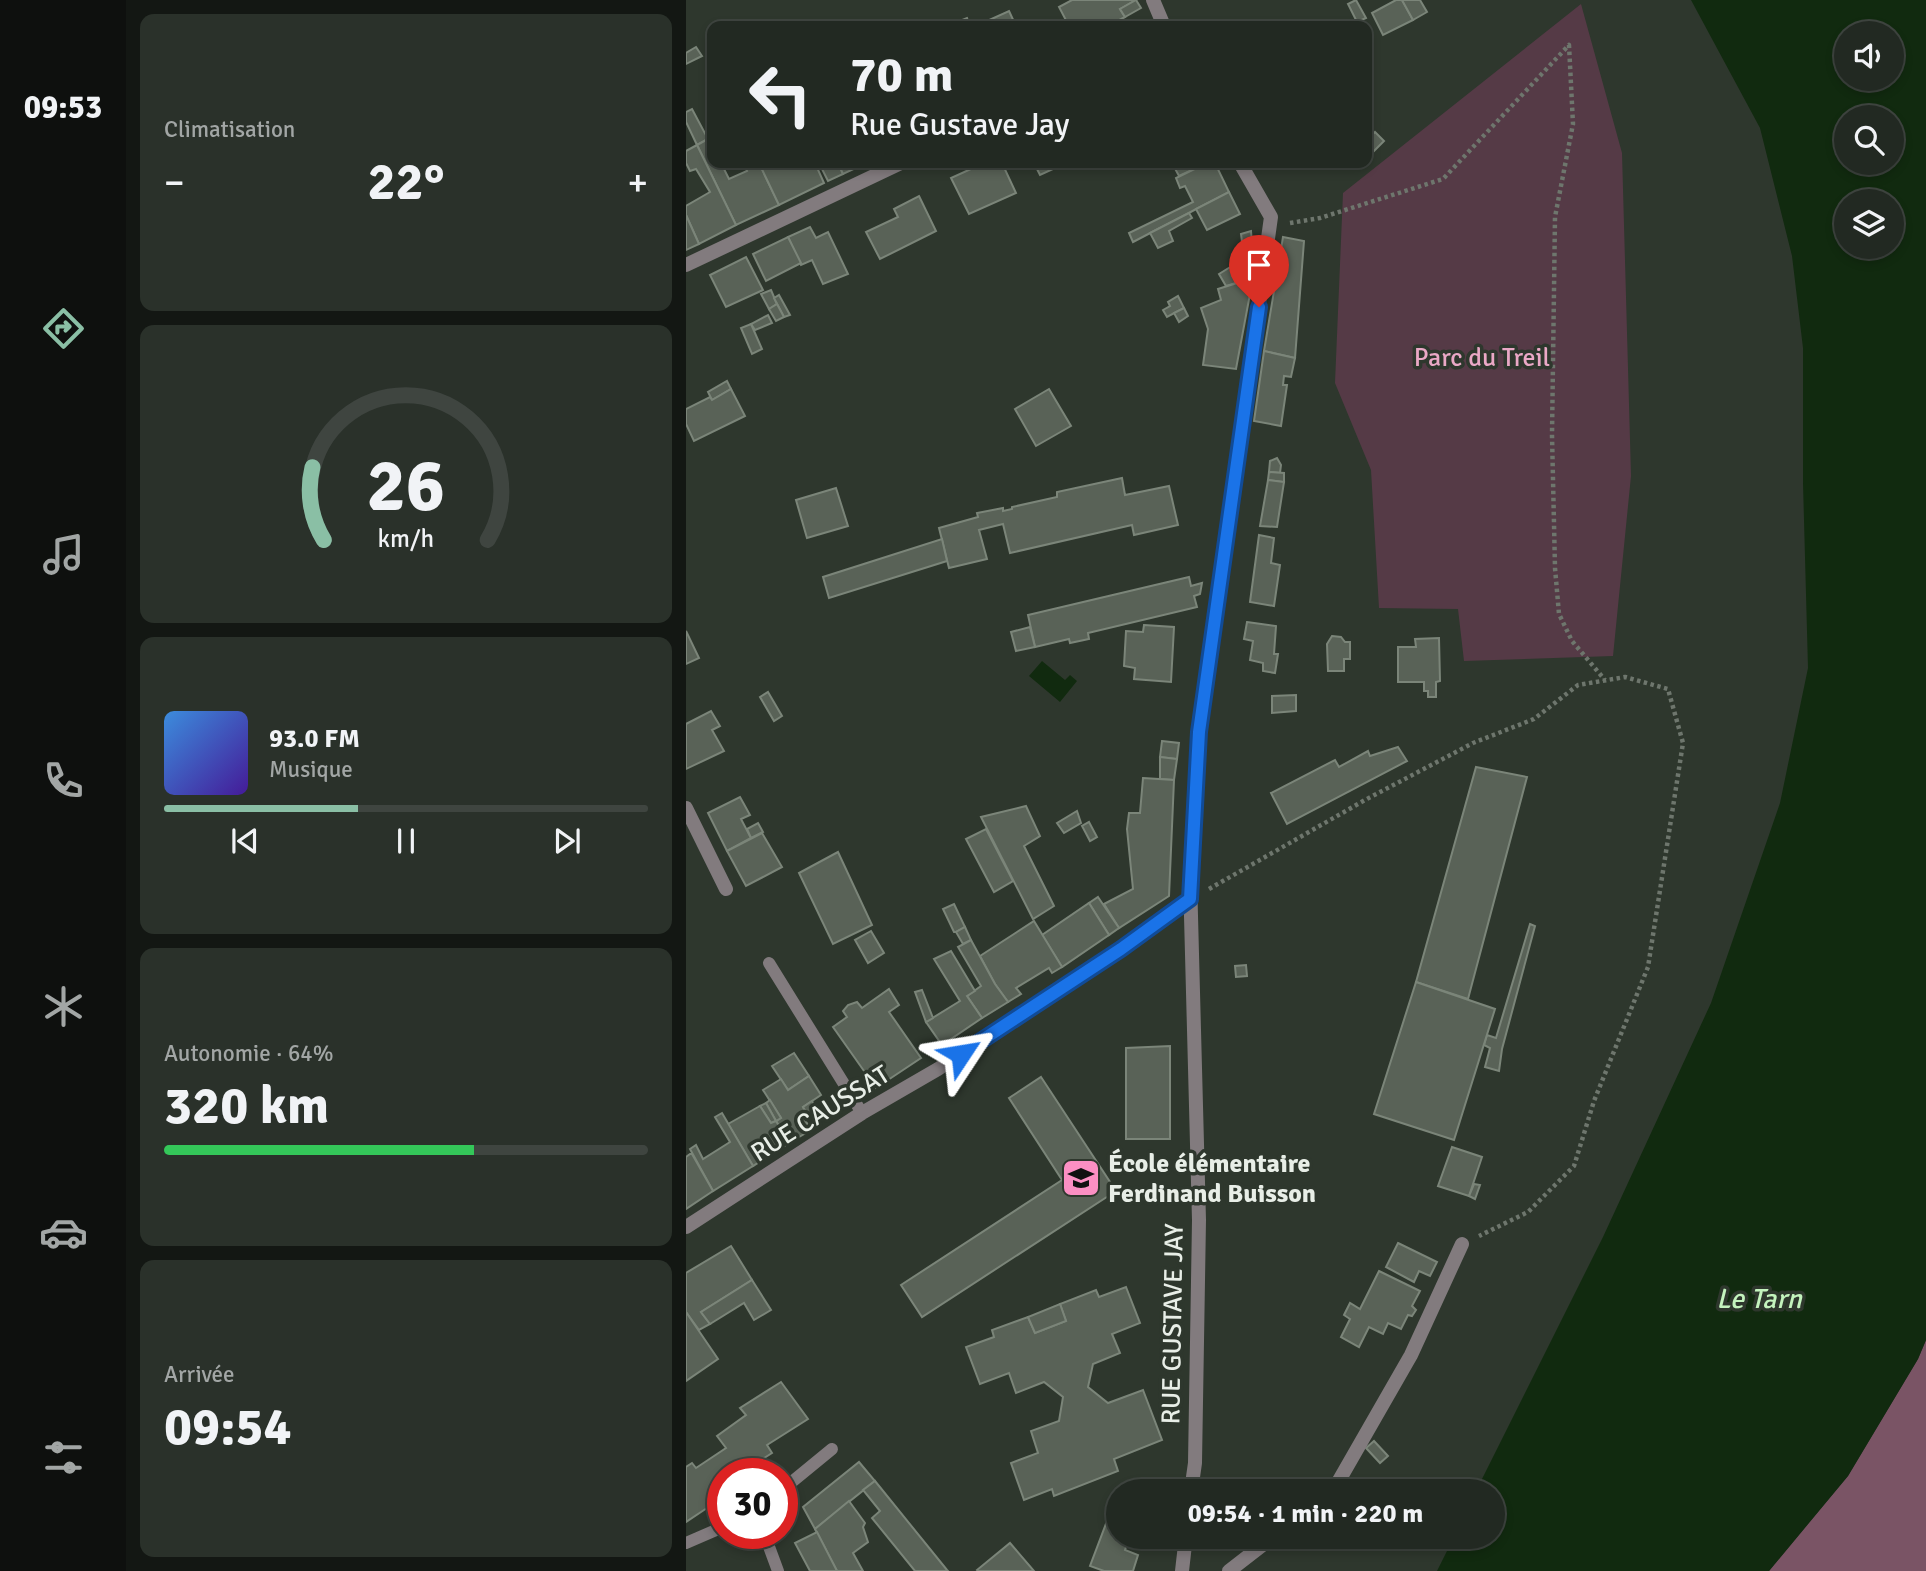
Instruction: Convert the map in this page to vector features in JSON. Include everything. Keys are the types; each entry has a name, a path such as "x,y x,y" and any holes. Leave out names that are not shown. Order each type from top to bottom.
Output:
{"street":[{"path":"1153,0 1162,21"},
{"path":"686,265 890,168"},
{"name":"RUE GUSTAVE JAY","path":"1193,1479 1199,1220 1190,899 1199,732 1271,217 1243,168"},
{"path":"686,808 726,889"},
{"name":"RUE CAUSSAT","path":"686,1227 862,1113 950,1062 1121,949 1190,899"},
{"path":"1340,1479 1411,1355 1462,1244"},
{"path":"1182,1571 1185,1549"},
{"path":"1229,1571 1258,1549"}],"lane":[{"path":"769,963 862,1113"},
{"path":"798,1477 832,1449"},
{"path":"686,1543 707,1534"},
{"path":"770,1549 778,1571"}],"path":[{"path":"1270,227 1320,218 1443,179 1569,45 1573,124 1555,217 1552,435 1555,568 1559,614 1572,641 1605,681"},
{"path":"1190,899 1365,800 1473,743 1534,719 1578,685 1625,677 1668,689 1683,743 1648,967 1594,1101 1574,1166 1528,1212 1462,1244"}],"green space":[{"name":"Parc du Treil","path":"1581,4 1622,153 1631,476 1613,656 1464,661 1458,609 1379,608 1371,470 1335,383 1343,193"}],"shaded area":[{"path":"1926,1340 1926,1571 1769,1571 1848,1476 1918,1359"}],"water":[{"name":"Le Tarn","path":"1691,0 1926,0 1926,1340 1918,1359 1848,1476 1769,1571 1437,1571 1448,1549 1505,1549 1505,1479 1482,1479 1603,1237 1711,1003 1780,803 1808,668 1803,483 1803,348 1792,256 1760,128"},
{"path":"1042,661 1065,680 1070,675 1077,681 1060,702 1029,676"}],"building":[{"path":"1072,0 1136,0 1120,9 1125,17 1117,21 1066,21 1059,7"},
{"path":"1136,0 1141,8 1125,17 1120,9"},
{"path":"1356,0 1366,18 1356,21 1348,4"},
{"path":"1396,0 1402,0 1413,20 1383,35 1372,13"},
{"path":"1402,0 1420,0 1427,12 1413,20"},
{"path":"1009,11 1014,21 987,21"},
{"path":"696,47 702,56 686,64 686,53"},
{"path":"692,109 707,137 697,145 686,122 686,112"},
{"path":"1375,132 1384,141 1372,153 1372,135"},
{"path":"707,140 707,166 697,145"},
{"path":"697,145 736,225 699,244 686,215 686,206 710,192 696,169 690,171 686,163 686,151"},
{"path":"708,168 724,168 729,179 747,171 746,168 761,168 779,205 736,225"},
{"path":"761,168 817,168 824,183 779,205"},
{"path":"822,168 840,168 843,174 828,181"},
{"path":"840,168 856,168 843,174"},
{"path":"973,168 1004,168 1016,193 969,214 951,178"},
{"path":"1036,168 1055,168 1040,175"},
{"path":"1175,168 1196,168 1179,176"},
{"path":"1197,168 1217,168 1229,192 1133,242 1129,233 1193,202 1185,186 1180,188 1176,178"},
{"path":"1229,192 1240,214 1207,230 1196,209"},
{"path":"919,196 936,231 880,259 866,232 898,217 894,209"},
{"path":"1189,213 1192,218 1169,231 1173,241 1158,248 1150,233"},
{"path":"686,215 699,244 686,250"},
{"path":"810,227 816,238 828,232 848,274 823,284 812,260 801,265 788,237"},
{"path":"1251,231 1252,243 1243,249 1241,234"},
{"path":"788,237 801,263 766,281 753,254"},
{"path":"1283,237 1304,241 1295,358 1264,351"},
{"path":"1253,253 1253,278 1226,286 1219,274"},
{"path":"746,257 763,290 726,307 710,275"},
{"path":"1253,278 1236,369 1203,365 1208,329 1201,308 1221,300 1218,289"},
{"path":"771,290 777,304 769,309 761,294"},
{"path":"779,295 790,315 784,317 774,298"},
{"path":"1178,296 1184,308 1167,317 1163,310 1170,306 1168,302"},
{"path":"777,304 784,317 776,321 769,309"},
{"path":"1184,308 1188,316 1179,322 1174,313"},
{"path":"768,315 772,323 755,330 751,324"},
{"path":"751,324 762,349 752,354 741,328"},
{"path":"1264,351 1295,358 1291,377 1284,376 1283,385 1287,385 1281,426 1254,421"},
{"path":"727,381 731,389 712,400 708,392"},
{"path":"731,389 745,416 694,441 686,424 686,409 710,397 712,400"},
{"path":"1049,389 1071,426 1036,446 1015,409"},
{"path":"1277,458 1281,465 1280,473 1269,472 1270,461"},
{"path":"1269,472 1284,473 1284,482 1268,480"},
{"path":"1122,478 1125,495 1169,486 1178,525 1134,535 1132,525 1010,553 1003,524 979,530 987,559 949,568 939,528 978,517 977,513 1012,509 1057,497 1057,492"},
{"path":"1268,480 1284,482 1277,527 1260,526"},
{"path":"836,488 848,526 807,538 796,500"},
{"path":"1259,535 1274,538 1271,563 1280,565 1274,606 1250,602"},
{"path":"942,539 947,561 829,598 823,577"},
{"path":"1189,577 1191,586 1202,583 1200,594 1194,596 1197,607 1088,633 1089,639 1070,643 1069,639 1035,647 1028,615"},
{"path":"1247,622 1276,626 1274,654 1278,654 1275,673 1263,671 1263,663 1250,660 1253,641 1244,639"},
{"path":"1144,625 1174,627 1171,682 1134,679 1135,668 1124,666 1126,631 1143,632"},
{"path":"1030,627 1035,647 1016,651 1011,632"},
{"path":"686,631 699,658 686,664"},
{"path":"1332,636 1350,642 1350,659 1344,659 1344,671 1328,671 1327,644"},
{"path":"1439,638 1440,681 1436,682 1436,697 1428,697 1428,691 1424,691 1424,682 1398,682 1398,647 1416,647 1415,639"},
{"path":"768,692 782,716 774,721 760,697"},
{"path":"1296,695 1296,711 1272,713 1272,696"},
{"path":"711,711 720,726 712,730 724,751 686,769 686,724"},
{"path":"1162,741 1179,743 1177,759 1160,757"},
{"path":"1398,747 1407,761 1287,824 1271,793 1335,760 1339,767 1368,751 1370,756"},
{"path":"1160,757 1177,759 1174,780 1160,779"},
{"path":"1476,767 1527,777 1468,999 1416,982"},
{"path":"1143,778 1174,780 1169,896 1119,928 1104,904 1133,889 1127,829 1129,813 1140,813"},
{"path":"740,797 750,815 741,819 751,838 727,851 708,813"},
{"path":"1026,806 1040,836 1024,846 1054,906 1033,919 981,817"},
{"path":"1077,811 1081,823 1064,833 1057,823"},
{"path":"1089,822 1097,837 1090,841 1082,826"},
{"path":"758,823 763,832 751,838 747,829"},
{"path":"986,829 1013,881 994,892 966,839"},
{"path":"762,833 782,867 746,886 727,851"},
{"path":"838,852 872,925 833,944 799,873"},
{"path":"1098,897 1119,928 1109,935 1089,903"},
{"path":"1089,903 1109,935 1062,967 1042,935"},
{"path":"954,904 965,927 956,932 943,909"},
{"path":"1034,921 1062,967 1052,973 1049,968 1016,988 1021,994 1008,1002 980,956"},
{"path":"1530,924 1535,926 1502,1049 1499,1071 1485,1067 1490,1048 1484,1045 1487,1035 1496,1038"},
{"path":"965,927 971,940 963,944 956,932"},
{"path":"871,931 884,953 868,963 855,940"},
{"path":"971,940 1008,1002 982,1018 967,996 981,986 958,947"},
{"path":"951,951 975,991 967,996 982,1018 942,1045 926,1022 960,1001 934,959"},
{"path":"1246,965 1247,976 1236,977 1235,966"},
{"path":"1416,982 1495,1009 1454,1140 1374,1114"},
{"path":"889,989 899,1005 889,1012 921,1058 876,1088 833,1027 847,1017 843,1011 848,1005 857,1002 862,1008"},
{"path":"922,990 933,1018 926,1022 915,992"},
{"path":"1170,1046 1170,1139 1126,1139 1126,1048"},
{"path":"794,1053 809,1076 788,1090 772,1066"},
{"path":"809,1076 821,1095 803,1107 806,1112 802,1115 811,1130 789,1143 776,1121 781,1118 763,1090 781,1079 788,1090"},
{"path":"1041,1077 1116,1191 922,1317 901,1285 1062,1180 1009,1098"},
{"path":"770,1100 781,1118 776,1121 766,1103"},
{"path":"812,1101 817,1110 803,1118 802,1115 806,1112 803,1107"},
{"path":"766,1103 776,1121 771,1123 760,1106"},
{"path":"760,1106 771,1123 776,1121 789,1143 753,1166 728,1124"},
{"path":"722,1113 753,1166 713,1191 690,1149 696,1145 703,1159 730,1142 715,1117"},
{"path":"1452,1147 1482,1157 1469,1196 1438,1186"},
{"path":"690,1154 713,1191 686,1209 686,1157"},
{"path":"1474,1184 1480,1185 1475,1199 1469,1196"},
{"path":"1398,1243 1437,1262 1430,1276 1419,1271 1414,1282 1386,1267"},
{"path":"731,1246 752,1280 701,1312 710,1324 699,1330 686,1312 686,1273"},
{"path":"1379,1271 1420,1291 1412,1306 1416,1310 1412,1316 1408,1315 1401,1329 1388,1323 1383,1334 1369,1327 1359,1347 1341,1337 1350,1319 1344,1315 1350,1303 1360,1309"},
{"path":"752,1280 771,1310 754,1320 744,1303 710,1324 701,1312"},
{"path":"1126,1287 1140,1323 1112,1334 1120,1353 1093,1364 1088,1387 1108,1403 1143,1390 1162,1440 1114,1459 1118,1471 1054,1496 1052,1489 1024,1500 1011,1463 1038,1453 1031,1431 1059,1421 1063,1397 1044,1382 1016,1393 1009,1373 980,1384 966,1347 994,1337 992,1330 1028,1317 1035,1333 1066,1321 1060,1304 1096,1290 1099,1297"},
{"path":"1060,1304 1066,1321 1035,1333 1028,1317"},
{"path":"686,1312 718,1359 686,1381"},
{"path":"781,1382 808,1419 767,1445 772,1453 764,1458 711,1458 726,1448 717,1436 746,1415 740,1408"},
{"path":"1374,1441 1388,1456 1380,1463 1366,1448"},
{"path":"707,1461 707,1508 686,1522 686,1467 692,1463 696,1468"},
{"path":"859,1462 875,1481 815,1529 803,1507"},
{"path":"875,1481 948,1571 915,1571 872,1518 880,1511 863,1490"},
{"path":"849,1501 865,1523 863,1527 868,1542 853,1553 863,1571 837,1571 815,1529"},
{"path":"1106,1524 1106,1549 1125,1549 1138,1555 1133,1571 1104,1571 1090,1566"},
{"path":"817,1532 837,1571 810,1571 798,1549 798,1542"},
{"path":"1010,1543 1034,1571 977,1570"}],"place":[{"name":"École élémentaire Ferdinand Buisson","path":"1081,1178"}],"route":[{"path":"961,1054 1121,949 1190,899 1199,732 1259,307"}]}
